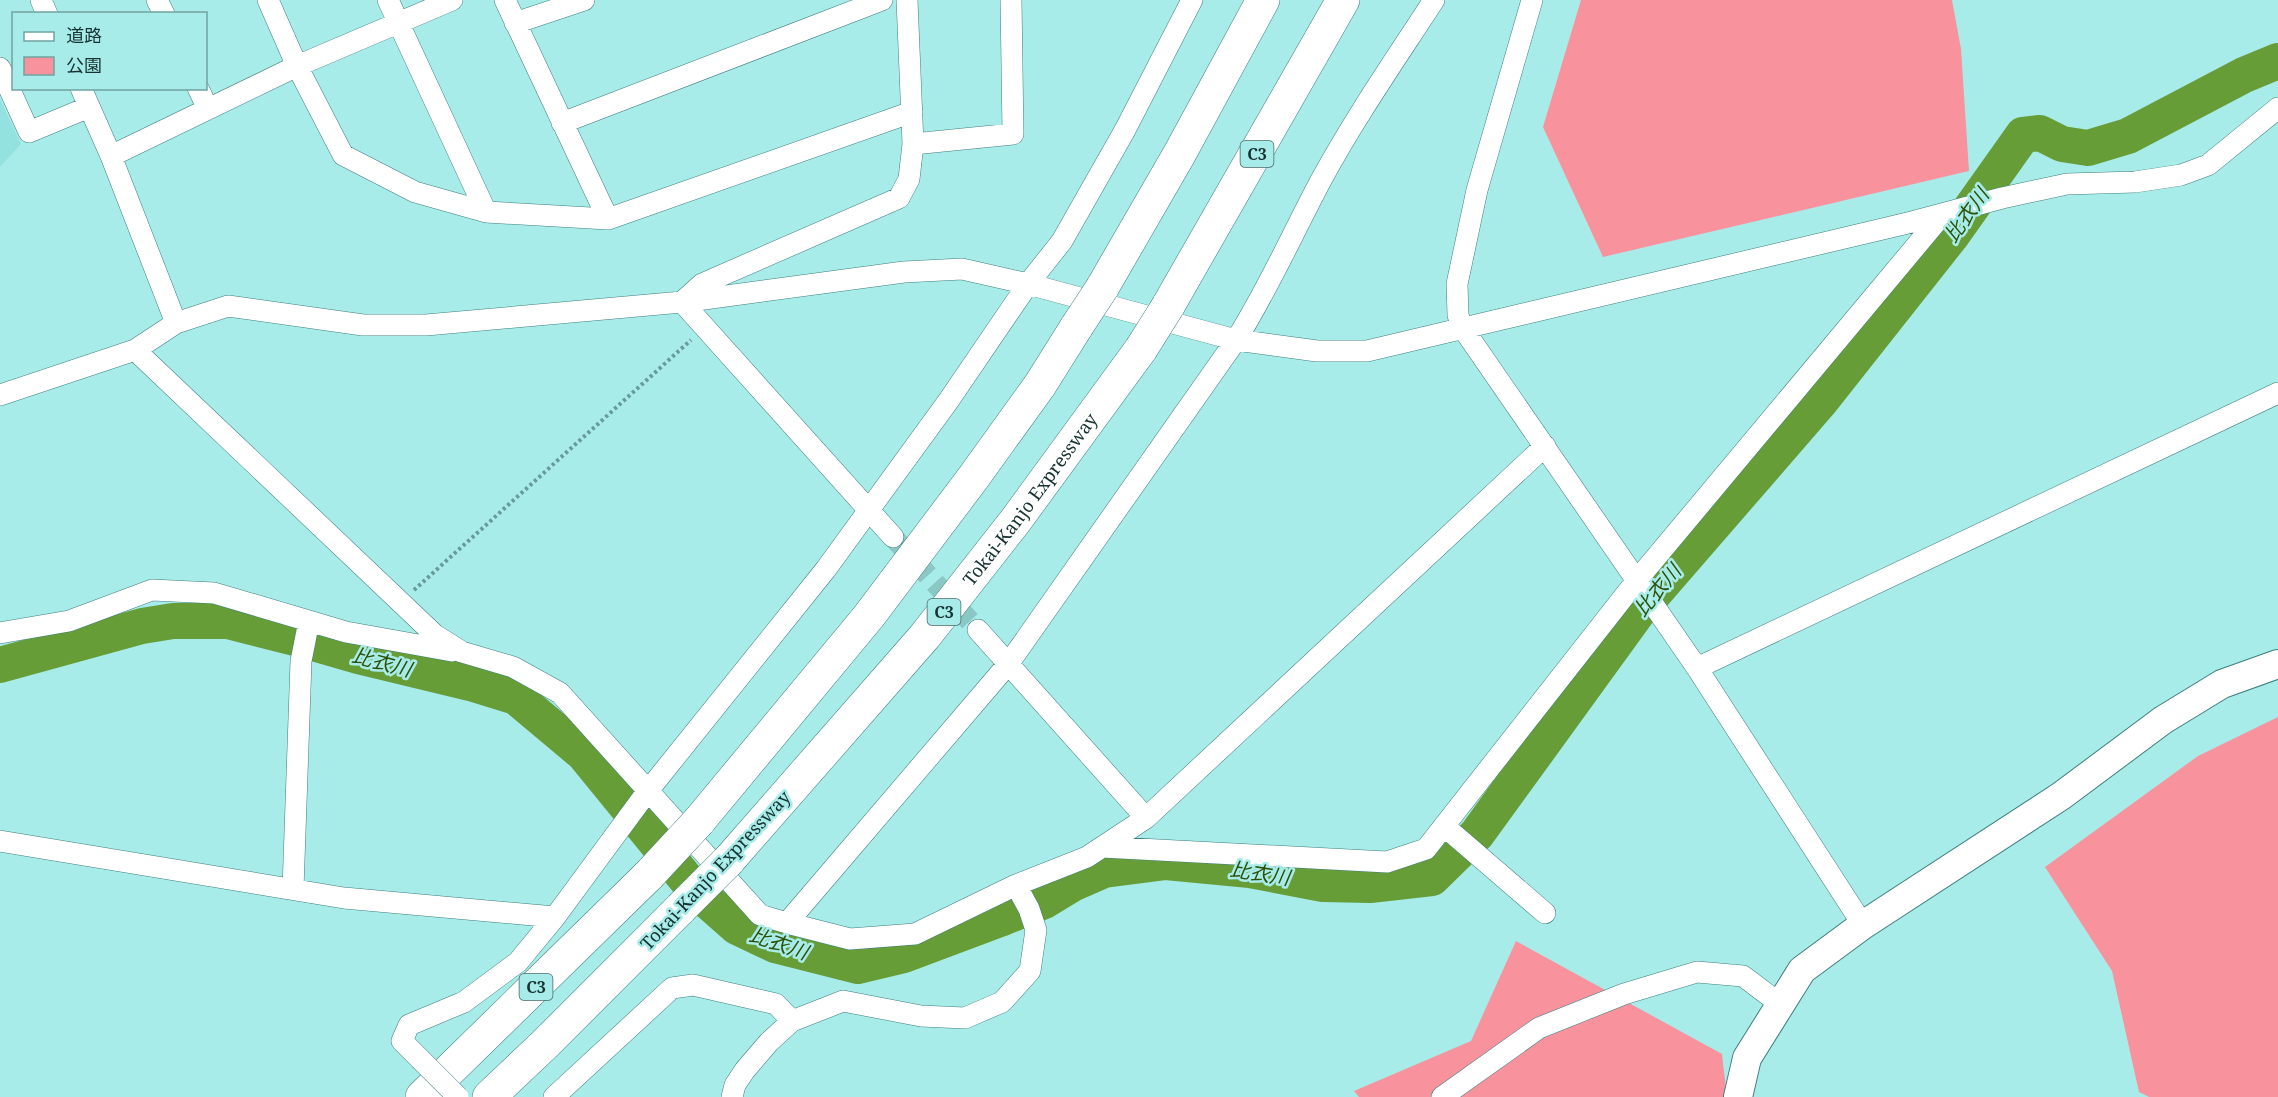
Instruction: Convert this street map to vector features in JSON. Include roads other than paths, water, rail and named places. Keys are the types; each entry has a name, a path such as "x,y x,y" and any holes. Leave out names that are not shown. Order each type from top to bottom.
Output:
{"highway":[{"name":"C3","path":"422,1097 649,875 699,821 869,616 1040,385 1102,288 1180,153 1263,0"},
{"name":"Tokai-Kanjo Expressway","path":"489,1097 729,860 925,636 1023,511 1142,349 1232,198 1343,0"}],"street":[{"path":"268,0 297,66 343,155 414,192 486,212 608,219 912,112"},
{"path":"388,0 486,212"},
{"path":"111,156 297,66 452,0"},
{"path":"505,0 608,219"},
{"path":"515,23 584,0"},
{"path":"562,123 882,0"},
{"path":"682,302 702,284 899,198 909,179 914,144 907,0"},
{"path":"914,144 1013,134 1011,0"},
{"path":"458,1097 402,1041 409,1025 464,1002 519,962 555,918 647,792 826,569 949,400 1028,284 1062,241 1125,130 1192,0"},
{"path":"787,923 1009,663 1236,340 1263,297 1326,171 1362,109 1434,0"},
{"path":"1532,0 1477,190 1457,284 1458,315 1462,327 1697,668 1863,925"},
{"path":"0,68 29,132 85,98 111,156 176,322"},
{"path":"199,90 208,109"},
{"path":"0,395 135,350 176,322 228,306 363,325 426,325 682,302 904,272 962,269 1028,284 1236,340 1317,351 1367,351 1942,215 2002,198 2067,184 2135,182 2181,175 2208,165 2278,108"},
{"path":"1102,848 1387,862 1426,849 1637,580 1942,215"},
{"path":"682,302 893,537"},
{"path":"135,350 435,635 462,652"},
{"path":"1697,668 2278,393"},
{"path":"0,633 69,621 152,590 214,593 346,632 462,652 513,667 560,693 760,915 850,939 915,934 1016,885 1087,857 1146,818 1545,446"},
{"path":"293,889 301,661 309,621"},
{"path":"978,630 1146,818"},
{"path":"1738,1097 1747,1058 1802,970 1863,925 2061,796 2163,720 2222,684 2278,664"},
{"path":"1443,826 1545,913"},
{"path":"0,841 344,898 555,918"},
{"path":"732,1097 735,1085 745,1070 769,1042 792,1021 843,1001 921,1016 964,1018 1002,1002 1030,971 1036,930 1029,909 1016,885"},
{"path":"1442,1097 1539,1028 1624,994 1696,972 1743,976 1780,1004"},
{"path":"554,1097 672,988 693,985 776,1004 792,1021"}],"waterway":[{"name":"比衣川","path":"0,665 142,626 173,621 228,621 474,684 516,697 584,754 695,890 737,927 775,945 858,966 904,955 1000,919 1044,901 1072,884 1104,870 1166,862 1250,870 1323,884 1370,885 1432,878 1477,834 1638,612 1820,402 1952,235 2023,135 2040,133 2062,144 2088,148 2128,136 2244,75 2278,61"}],"tunnel":[{"path":"893,537 978,630"}]}
